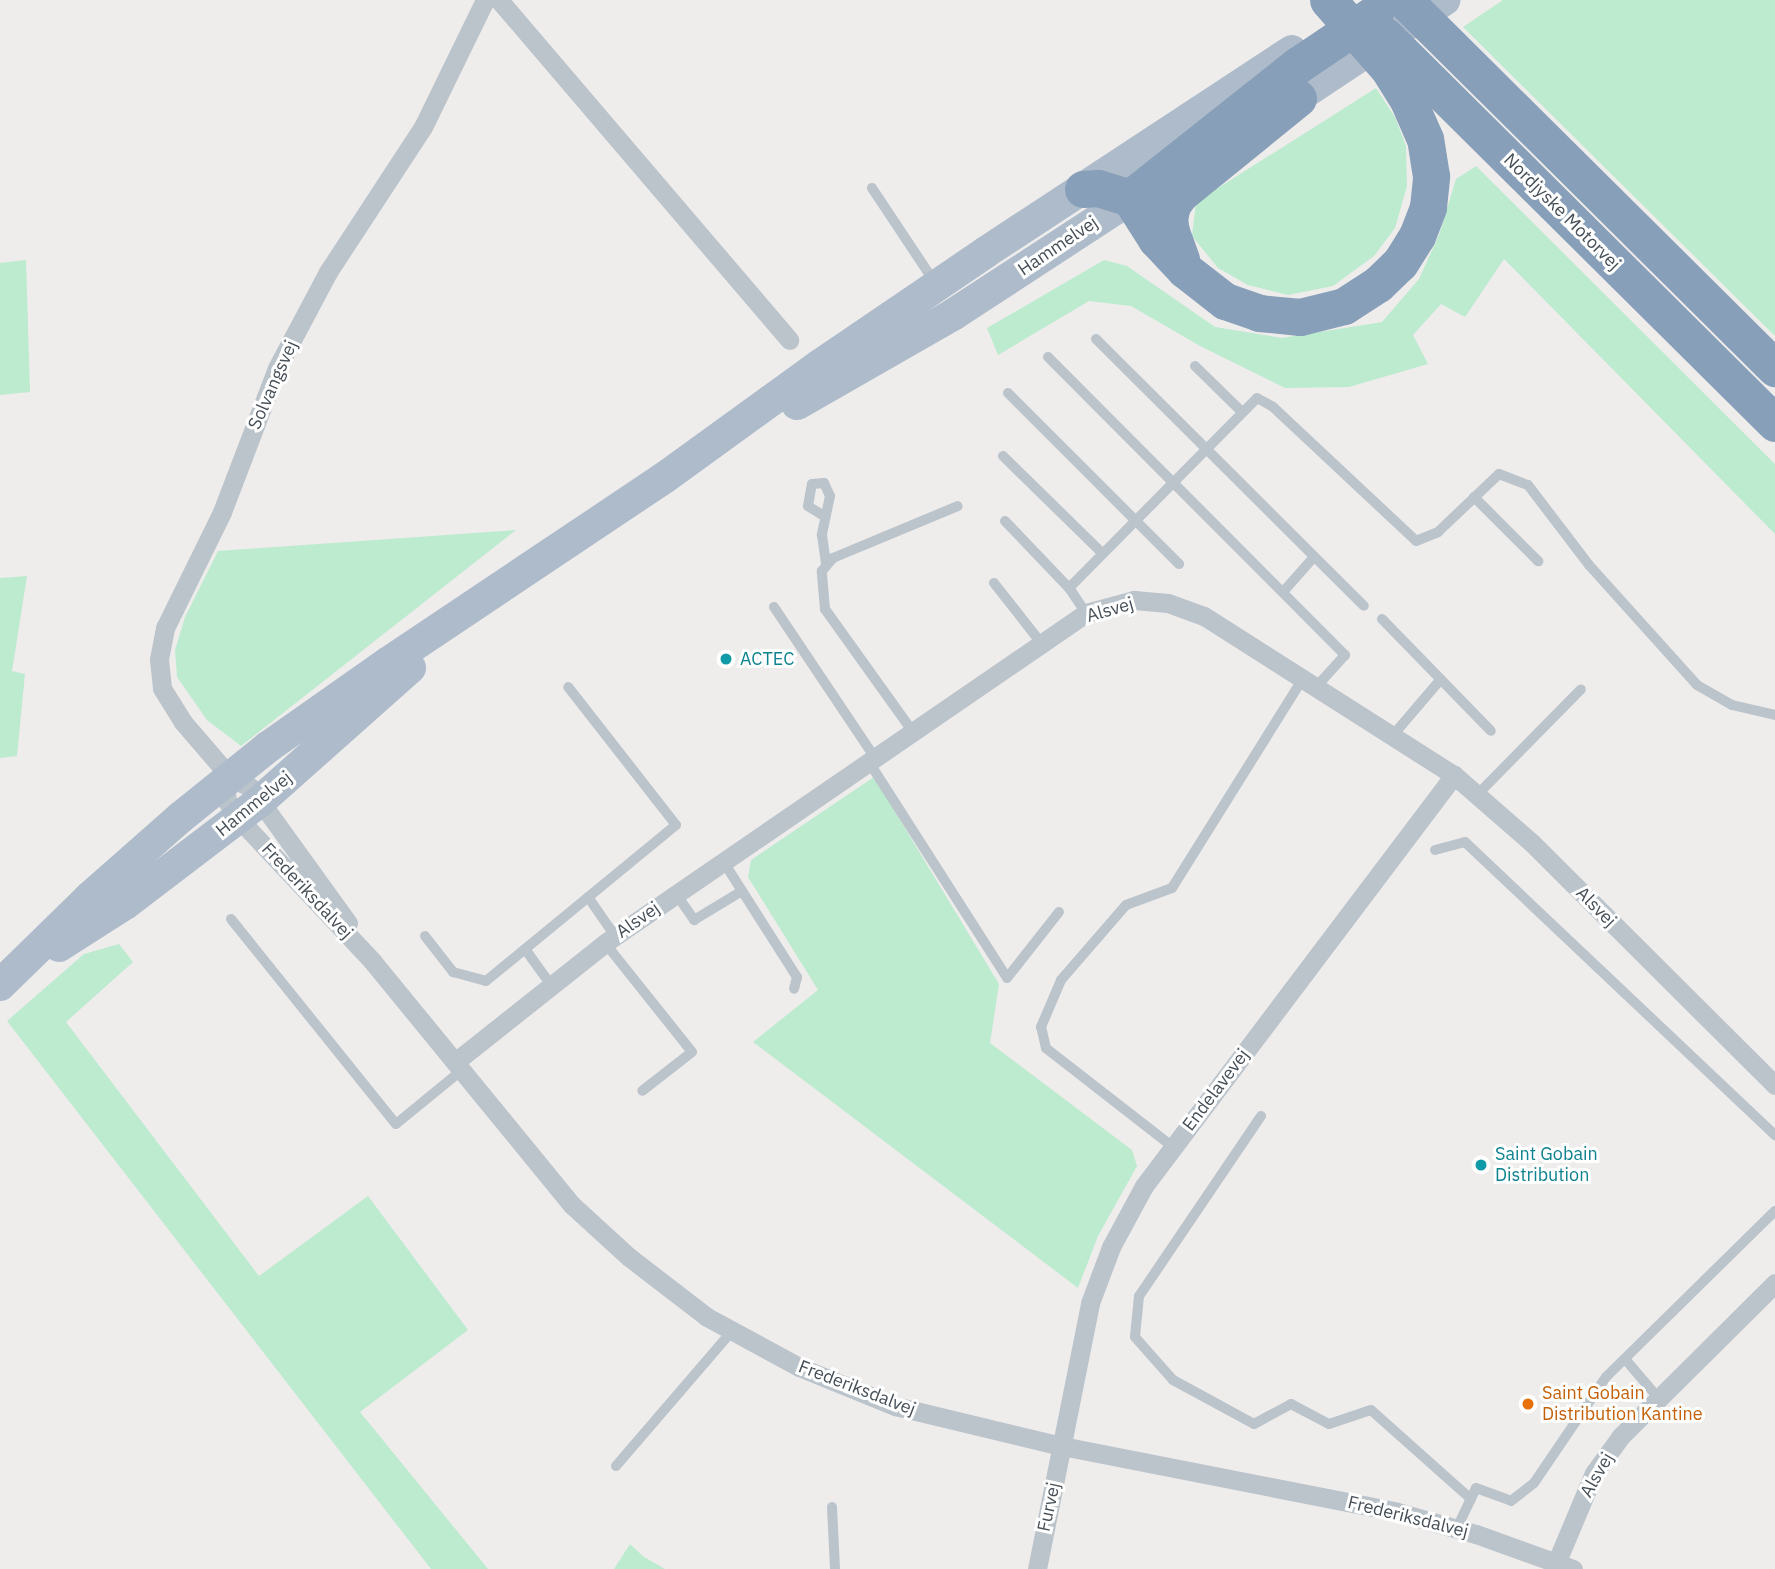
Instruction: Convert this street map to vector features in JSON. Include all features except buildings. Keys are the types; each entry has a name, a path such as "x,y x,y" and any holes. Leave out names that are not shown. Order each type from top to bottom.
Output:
{"highway":[{"path":"1083,190 1107,189 1130,198 1156,239 1185,270 1226,301 1259,313 1300,317 1344,306 1378,284 1400,263 1417,236 1428,207 1431,176 1419,91 1387,67 1328,0"},
{"name":"Nordjyske Motorvej","path":"1349,0 1419,91 1775,424"},
{"path":"1130,198 1298,65 1395,0"},
{"path":"1404,0 1775,368"},
{"path":"1185,270 1171,232 1172,205 1195,180 1298,98"}],"main road":[{"name":"Hammelvej","path":"945,300 1083,190 1368,0"},
{"name":"Hammelvej","path":"0,985 29,960 89,898 181,817 238,795 268,747 389,662 664,478 945,300 1130,198 1298,98 1444,0"},
{"name":"Hammelvej","path":"29,960 125,904 238,795 410,668 457,618"}],"street":[{"name":"Solvangsvej","path":"238,795 197,741 162,688 159,659 165,628 222,512 277,369 328,272 423,127 485,0"},
{"path":"499,0 789,340"},
{"name":"Alsvej","path":"458,1066 551,985 610,939 723,861 1086,613 1134,600 1168,603 1204,617 1394,734 1454,775 1532,843 1775,1085"},
{"name":"Endelavevej","path":"1062,1446 1090,1303 1111,1247 1144,1186 1454,775"},
{"name":"Frederiksdalvej","path":"238,795 572,1205 629,1257 707,1317 799,1367 895,1406 1062,1446 1397,1512 1457,1528 1565,1565"},
{"name":"Frederiksdalvej","path":"238,795 330,894 373,962"},
{"name":"Alsvej","path":"1565,1565 1594,1473 1621,1436 1772,1293"},
{"name":"Furvej","path":"1037,1569 1062,1446"}],"lane":[{"path":"872,188 945,300"},
{"path":"1096,339 1364,606"},
{"path":"1048,357 1345,655 1310,682 1172,888 1126,905 1061,980 1041,1027 1046,1048 1173,1147"},
{"path":"1195,366 1242,412"},
{"path":"1008,393 1179,564"},
{"path":"1069,588 1257,398 1273,407 1416,541 1438,532 1499,474 1528,485 1589,565 1697,685 1732,705 1775,715"},
{"path":"1003,456 1102,553"},
{"path":"1474,497 1538,561"},
{"path":"913,732 825,609 822,571 833,558 958,506"},
{"path":"824,516 822,535 826,565"},
{"path":"1005,521 1069,588 1086,613"},
{"path":"1283,592 1314,557"},
{"path":"994,583 1042,644"},
{"path":"774,607 1007,978 1059,912"},
{"path":"1382,619 1491,731"},
{"path":"1394,734 1441,680"},
{"path":"425,936 453,972 486,981 676,825 568,687"},
{"path":"1477,795 1581,689"},
{"path":"1435,850 1465,842 1775,1135"},
{"path":"723,861 797,977 794,989"},
{"path":"676,894 694,920 742,891"},
{"path":"588,897 610,939 692,1052 642,1091"},
{"path":"231,919 396,1124 458,1066"},
{"path":"525,949 551,985"},
{"path":"1261,1116 1139,1296 1135,1337 1173,1380 1254,1424 1291,1404 1329,1424 1371,1410 1471,1499"},
{"path":"1457,1528 1476,1488 1511,1501 1534,1483 1606,1377 1775,1212"},
{"path":"616,1466 733,1331"},
{"path":"1625,1359 1659,1399"},
{"path":"832,1507 835,1569"}],"green space":[{"path":"1503,0 1775,0 1775,336 1463,27"},
{"path":"1376,88 1395,117 1406,146 1407,186 1395,228 1374,256 1333,286 1288,295 1248,285 1218,268 1192,236 1196,202"},
{"path":"1476,166 1775,464 1775,534 1504,259 1465,317 1441,304 1413,335 1428,364 1349,387 1285,388 1200,346 1131,306 1089,301 998,355 987,328 1104,260 1127,266 1215,327 1282,338 1382,322 1419,279 1439,235 1456,179"},
{"path":"26,260 30,392 0,395 0,263"},
{"path":"516,530 241,746 207,720 177,677 175,650 185,617 218,551"},
{"path":"27,576 12,671 25,674 17,756 0,758 0,578"},
{"path":"874,777 999,984 990,1043 1132,1150 1137,1166 1098,1236 1078,1288 753,1042 818,990 748,877 751,860"},
{"path":"119,944 133,962 66,1022 259,1276 368,1196 468,1330 360,1412 488,1569 431,1569 7,1021 84,954"},
{"path":"630,1544 644,1557 665,1569 614,1569"}],"place":[{"name":"ACTEC","path":"726,659"},
{"name":"Saint Gobain Distribution","path":"1481,1165"},
{"name":"Saint Gobain Distribution Kantine","path":"1528,1404"}]}
